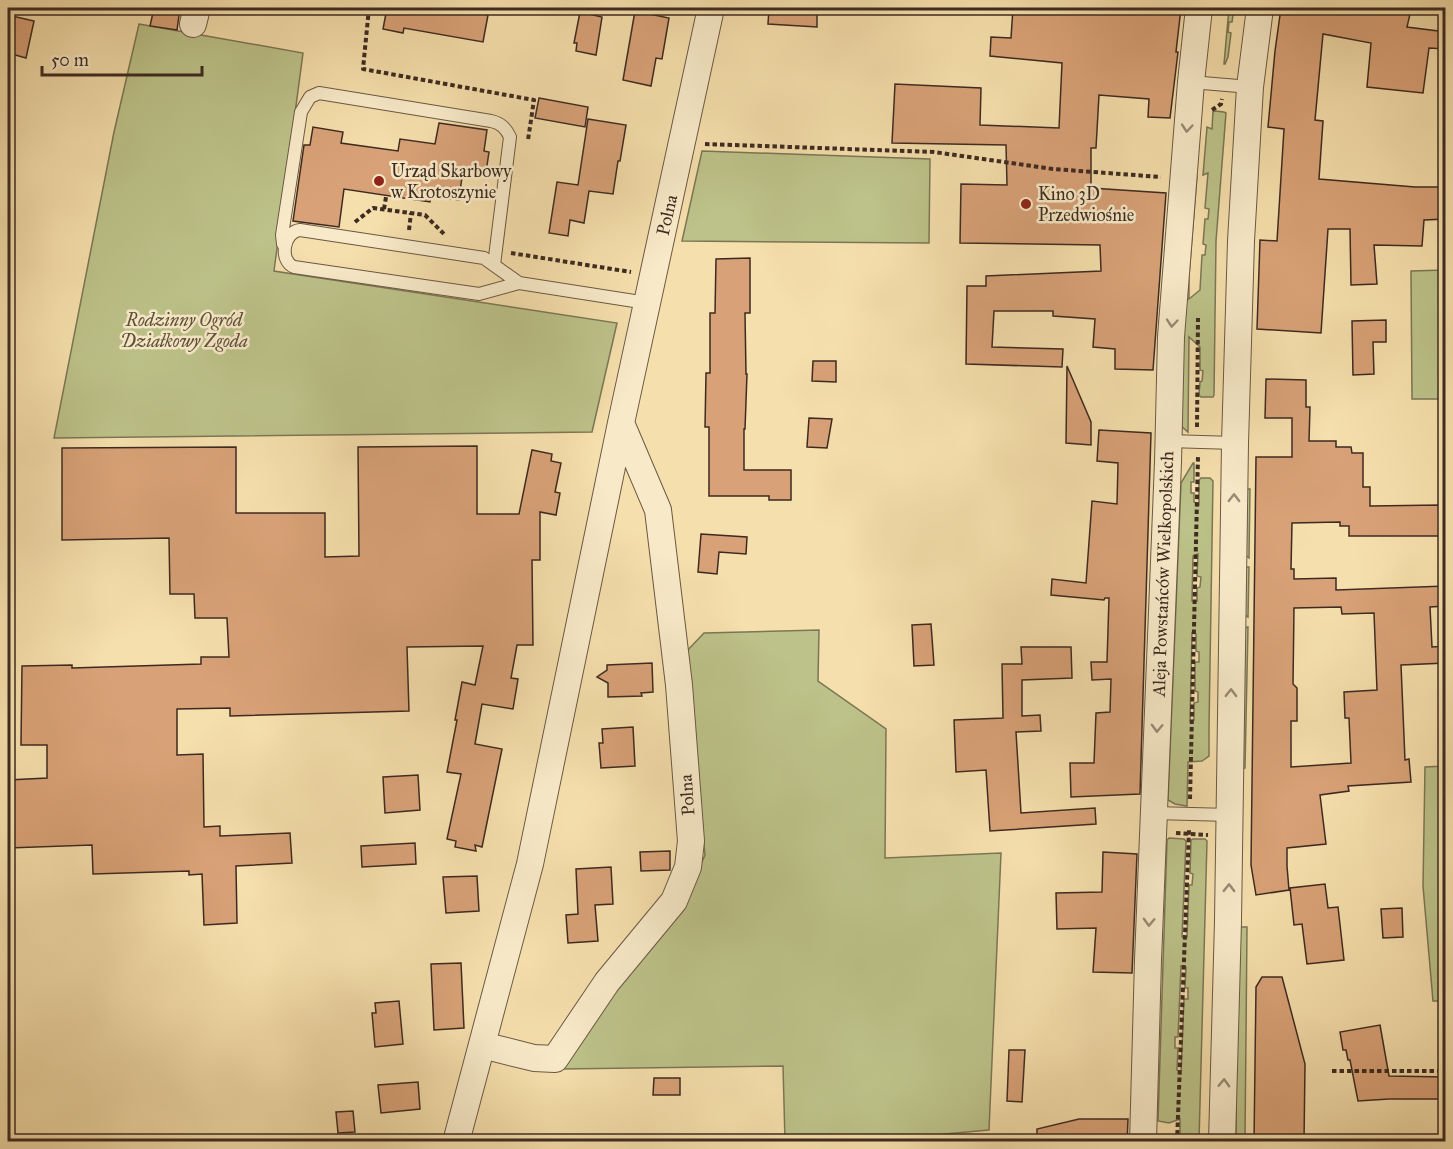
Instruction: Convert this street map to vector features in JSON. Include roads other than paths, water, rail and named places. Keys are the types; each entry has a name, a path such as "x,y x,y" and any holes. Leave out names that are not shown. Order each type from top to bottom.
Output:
{"street":[{"name":"Polna","path":"456,1142 530,864 621,423 711,8"},
{"name":"Aleja Powstańców Wielkopolskich","path":"1143,1142 1171,337 1199,8"},
{"path":"1222,1142 1241,241 1250,87 1260,8"},
{"name":"Polna","path":"482,1045 534,1058 555,1059 607,982 674,901 688,867 690,841 679,686 658,510 621,423"}],"lane":[{"path":"1191,82 1250,87"},
{"path":"285,254 282,235 301,112 310,97 319,93 498,123 504,127 510,137 494,265"},
{"path":"519,283 484,258 300,230 289,234 287,240 285,260 294,267 479,294 519,283 647,303"},
{"path":"1168,452 1235,452"},
{"path":"1153,823 1229,826"}],"place":[{"name":"Urząd Skarbowy w Krotoszynie","path":"379,181"},
{"name":"Kino 3D Przedwiośnie","path":"1026,204"}],"park label":[{"name":"Rodzinny Ogród Działkowy Zgoda","path":"184,330"}]}
